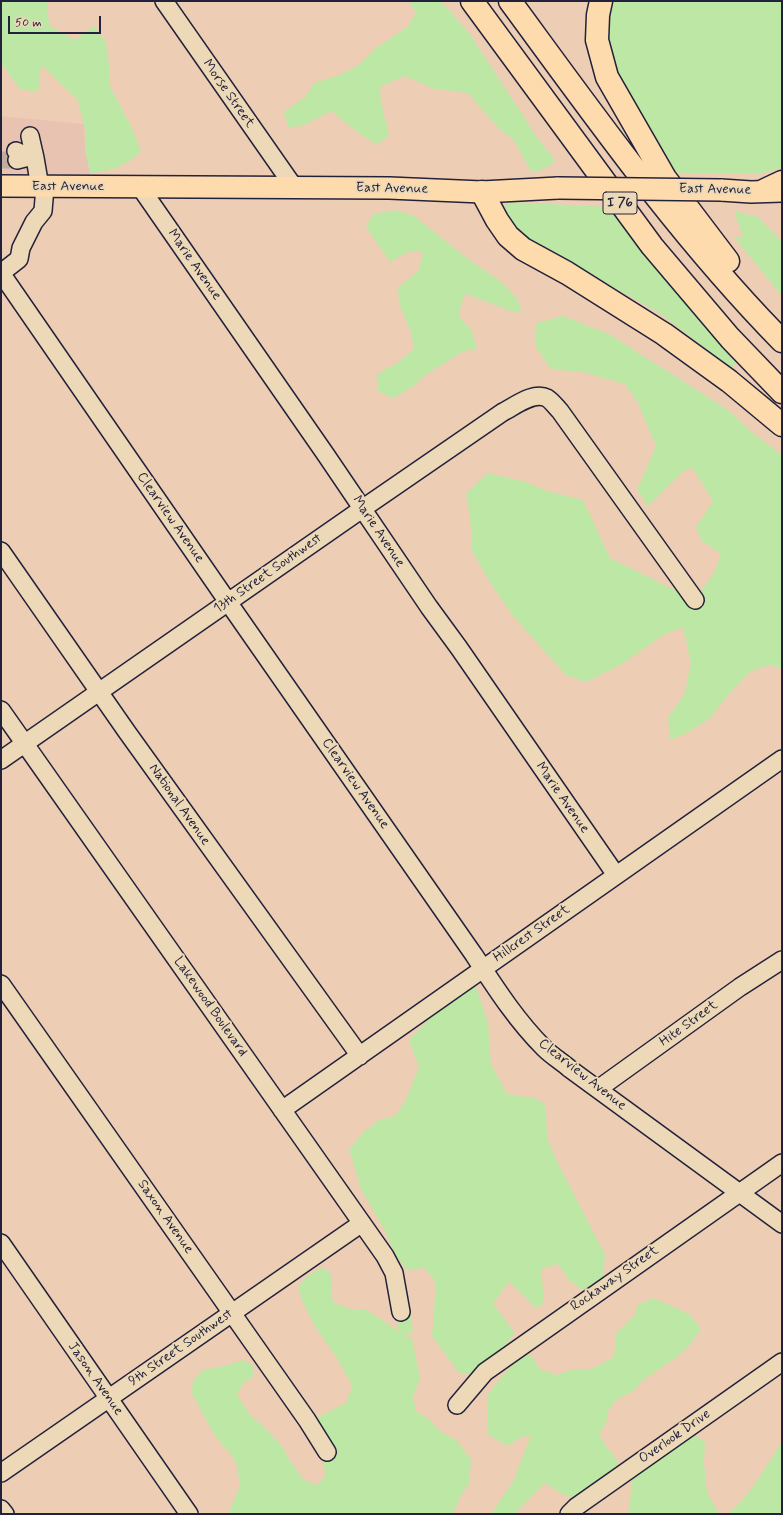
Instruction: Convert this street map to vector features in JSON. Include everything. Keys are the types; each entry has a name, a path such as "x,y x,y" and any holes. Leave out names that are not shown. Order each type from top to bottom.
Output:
{"highway":[{"name":"I 76","path":"472,1 652,246 730,338 782,392"},
{"name":"I 76","path":"510,1 611,138 677,222 782,340"},
{"path":"601,1 598,16 597,40 607,77 665,178 782,329"},
{"path":"482,192 497,220 508,236 523,249 567,272 664,334 729,381 782,426"}],"main road":[{"name":"East Avenue","path":"1,186 389,188 482,192 558,188 721,190 751,192 776,188"}],"street":[{"name":"Morse Street","path":"164,1 294,188"},
{"path":"1,273 19,259 21,248 34,222 43,211 43,187 24,157 30,136"},
{"name":"Marie Avenue","path":"140,187 429,607 616,875"},
{"name":"Clearview Avenue","path":"1,273 493,984 524,1026 544,1049 782,1224"},
{"name":"13th Street Southwest","path":"1,760 503,412 528,399 539,396 546,397 560,411 695,600"},
{"name":"National Avenue","path":"1,551 252,907 360,1056"},
{"name":"Lakewood Boulevard","path":"1,710 385,1256 394,1273 401,1312"},
{"name":"Hillcrest Street","path":"282,1110 782,759"},
{"name":"Hite Street","path":"598,1089 740,987 782,960"},
{"name":"Saxon Avenue","path":"1,984 307,1420 327,1452"},
{"name":"Rockaway Street","path":"458,1406 485,1372 782,1163"},
{"name":"9th Street Southwest","path":"1,1474 362,1223"},
{"name":"Jason Avenue","path":"1,1243 189,1514"},
{"name":"Overlook Drive","path":"569,1514 576,1507 782,1362"},
{"path":"1,1509 5,1514"}],"shaded area":[{"path":"1,116 84,124 85,149 90,173 89,180 1,179"}],"green space":[{"path":"1,1 47,1 49,25 74,40 94,26 106,42 110,86 132,128 141,152 129,161 117,167 105,171 90,173 85,149 85,130 78,100 41,65 38,92 20,89 1,63"},
{"path":"409,1 441,1 469,33 539,140 556,161 542,170 531,172 514,140 499,129 468,93 435,89 404,76 380,87 381,102 389,135 377,145 331,111 302,126 288,127 284,112 305,97 314,83 339,75 359,65 376,48 407,27 416,13"},
{"path":"610,1 782,1 782,168 761,173 670,173 614,75 607,47"},
{"path":"507,202 611,207 739,362 730,368 661,314 550,254 519,233 503,213"},
{"path":"396,210 414,216 468,259 503,283 517,299 522,311 514,312 466,294 463,297 459,317 471,329 477,349 464,351 428,373 411,388 393,398 378,391 377,374 397,363 414,349 410,330 399,303 398,288 419,270 423,251 408,252 390,262 366,227 373,214"},
{"path":"734,211 758,217 782,242 782,296 734,237 743,237"},
{"path":"563,316 609,334 728,410 753,433 782,455 782,668 770,665 751,671 727,696 711,717 687,733 670,740 668,718 685,693 691,663 683,627 663,635 622,664 586,682 566,675 513,616 491,584 472,551 470,516 466,494 488,473 526,482 547,491 583,500 610,558 695,600 715,571 721,554 701,540 696,527 713,501 692,467 682,472 648,506 637,490 656,446 637,401 625,384 583,372 551,369 536,347 536,323"},
{"path":"476,986 488,1023 491,1064 507,1094 538,1099 546,1106 547,1138 556,1159 605,1255 603,1279 582,1290 569,1280 558,1264 541,1269 544,1301 537,1309 509,1281 493,1304 515,1333 481,1376 459,1373 432,1336 436,1283 425,1268 407,1270 396,1256 384,1229 361,1189 349,1149 364,1132 379,1120 395,1116 405,1102 419,1067 409,1040 448,1000"},
{"path":"322,1267 332,1275 331,1292 333,1302 352,1310 365,1309 399,1331 396,1316 411,1314 413,1332 404,1334 412,1338 420,1378 413,1397 416,1411 431,1421 440,1431 457,1441 471,1459 469,1483 459,1499 453,1514 228,1514 240,1486 236,1461 213,1433 192,1393 193,1380 203,1370 228,1365 243,1360 254,1366 254,1376 243,1383 237,1395 251,1416 261,1424 282,1446 290,1461 304,1480 317,1485 326,1476 323,1463 315,1448 316,1418 347,1402 352,1385 338,1360 315,1326 303,1303 298,1287 306,1277"},
{"path":"654,1298 689,1314 701,1329 689,1346 674,1359 642,1381 635,1390 616,1400 608,1411 608,1419 599,1434 607,1448 616,1458 618,1469 577,1498 564,1495 545,1483 517,1511 516,1514 491,1514 513,1482 531,1435 520,1438 507,1446 487,1434 488,1394 518,1360 530,1354 541,1370 557,1375 570,1370 591,1369 614,1357 616,1333 636,1314 637,1305"},
{"path":"693,1435 705,1441 704,1463 707,1492 719,1514 628,1514 633,1475"},
{"path":"782,1441 782,1514 727,1514 736,1507 751,1490"}],"tunnel":[{"path":"1,160 17,160"}]}
